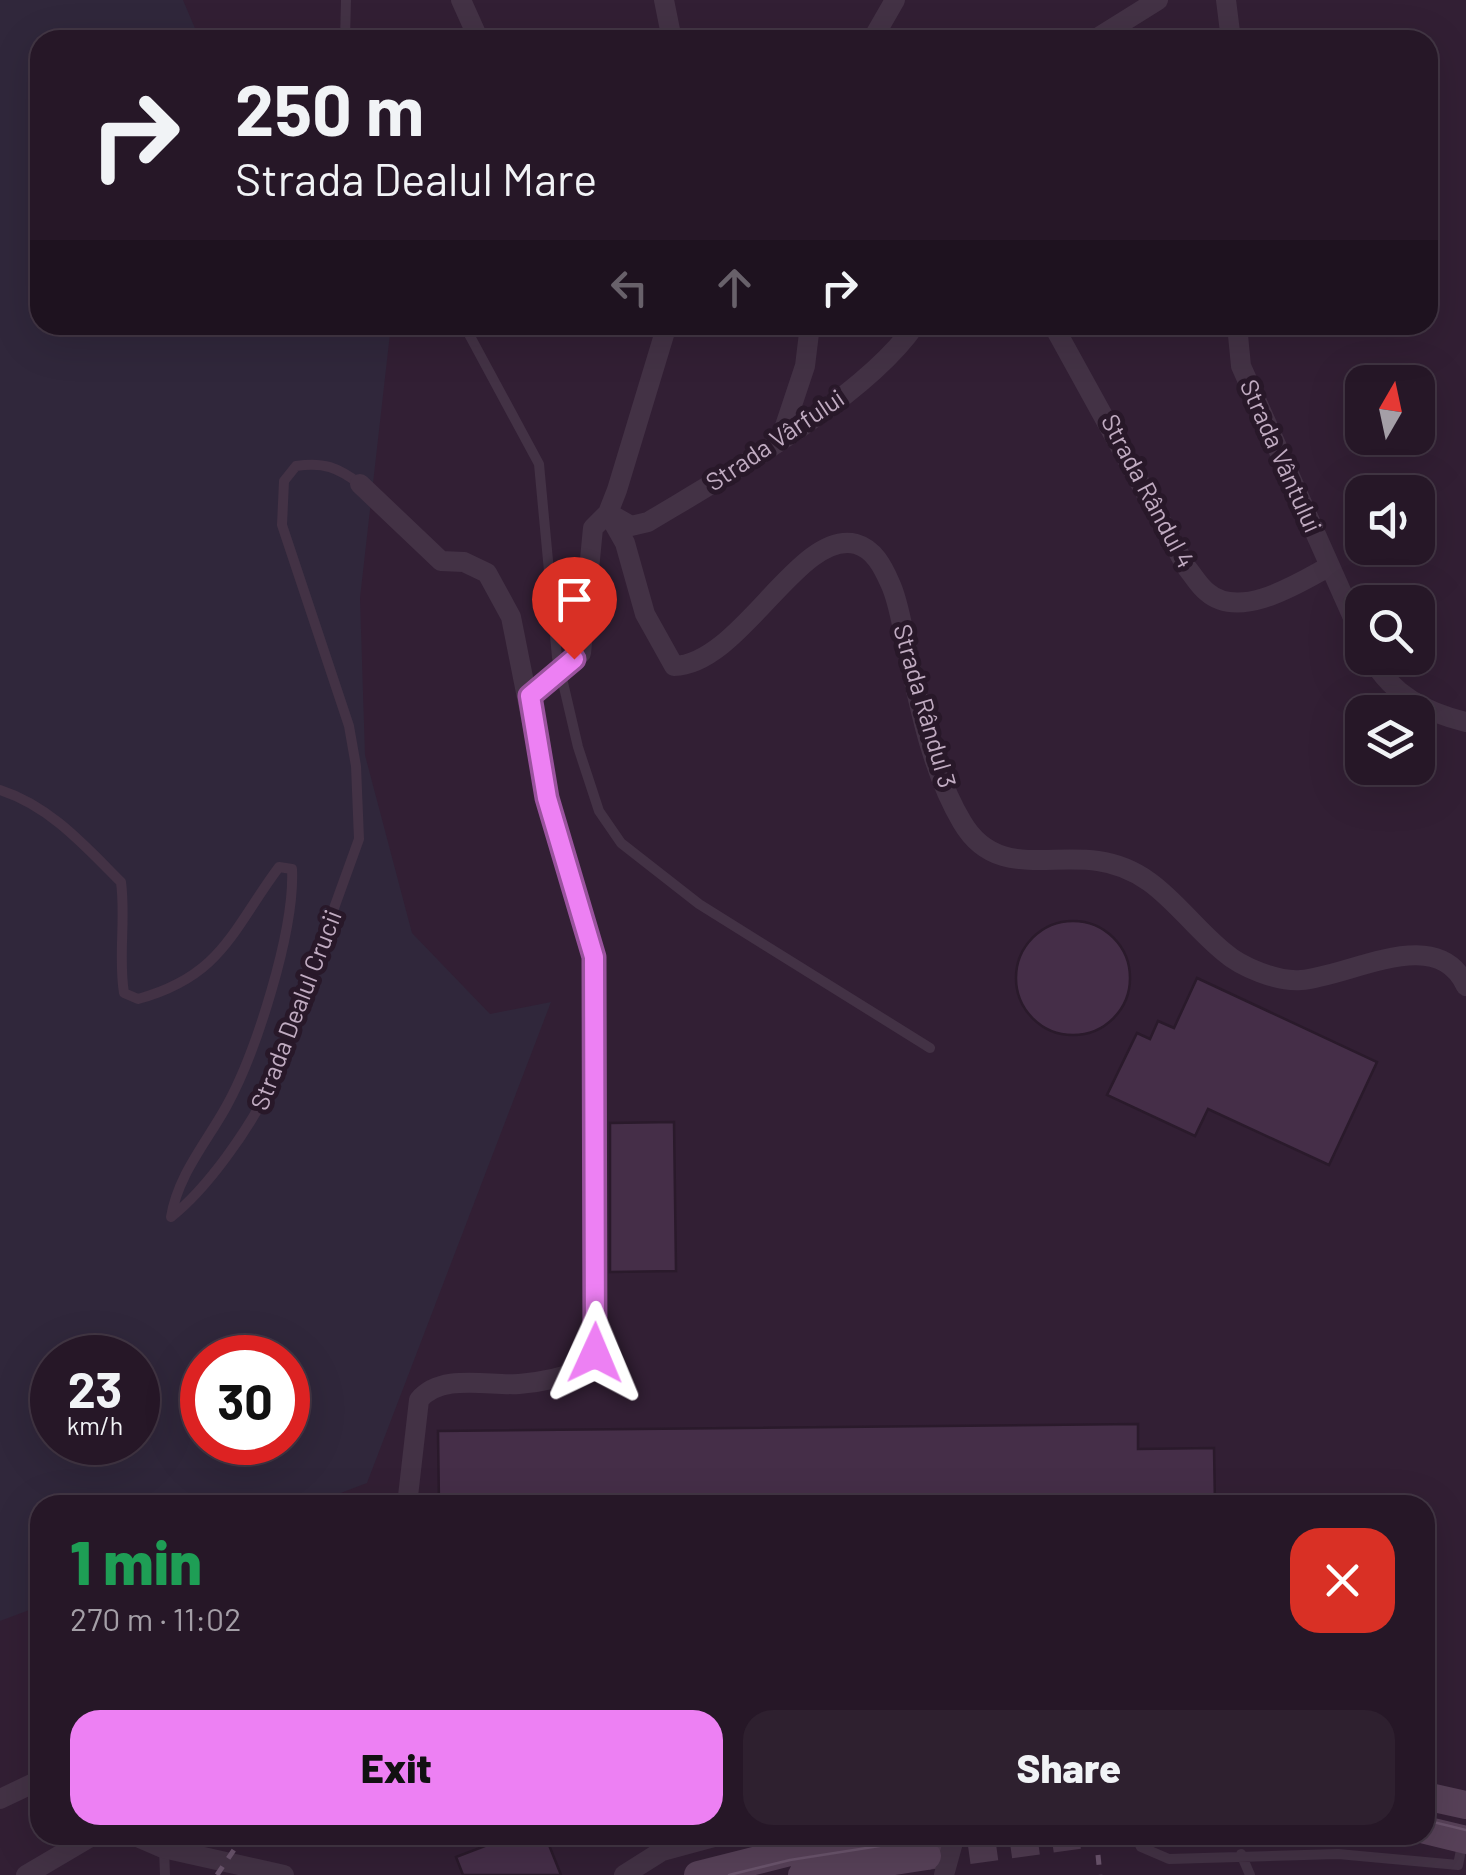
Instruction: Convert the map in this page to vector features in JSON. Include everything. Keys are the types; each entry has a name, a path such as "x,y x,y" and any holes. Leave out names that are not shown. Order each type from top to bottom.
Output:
{"main road":[{"path":"1435,1792 1466,1804"},
{"path":"1435,1837 1461,1855"},
{"path":"698,1875 833,1845"},
{"path":"802,1875 935,1865"}],"street":[{"path":"461,0 474,30"},
{"path":"664,0 670,30"},
{"path":"878,30 895,0"},
{"path":"1110,30 1158,0"},
{"path":"1226,0 1230,30"},
{"path":"537,689 574,659 586,634 586,565 593,528 608,513 664,335"},
{"path":"781,438 805,366 809,335"},
{"name":"Strada Vârfului","path":"608,513 632,526 648,522 781,438 862,381 911,335"},
{"name":"Strada Rândul 4","path":"1059,335 1187,568 1208,594 1228,602 1256,600 1330,566"},
{"name":"Strada Vântului","path":"1238,335 1241,366 1345,600"},
{"name":"Strada Dealul Crucii","path":"360,484 441,561 464,562 487,573 511,617 537,689 547,798 594,957 595,1353 590,1368 569,1376 520,1384 440,1384 426,1391 419,1400 408,1495"},
{"name":"Strada Rândul 3","path":"608,513 625,543 645,614 674,666 686,666 711,652 826,547 856,544 878,558 892,587 935,754 962,823 984,847 1009,861 1100,861 1137,872 1164,890 1226,954 1257,970 1298,980 1412,955 1440,958 1459,972 1466,986"},
{"path":"1383,675 1408,700 1466,722"},
{"path":"0,1799 30,1785"},
{"path":"26,1875 77,1845"},
{"path":"157,1845 284,1875"},
{"path":"624,1875 662,1850 682,1845"}],"lane":[{"path":"345,30 346,0"},
{"path":"469,335 539,464 557,658 598,811 621,843 699,904 930,1048"},
{"name":"Strada Dealul Crucii","path":"0,790 22,797 67,828 121,882 124,992 138,999 197,976 240,928 280,866 292,869 293,897 284,937 249,1051 228,1105 174,1197 171,1217 195,1199 253,1121 270,1088 359,839 356,766 349,726 282,524 284,480 296,466 319,463 338,467 360,484"},
{"path":"1140,1845 1169,1859 1241,1854 1461,1855"},
{"path":"164,1848 166,1875"},
{"path":"1241,1854 1250,1875"}],"shaded area":[{"path":"0,0 183,0 196,30 30,30 30,335 390,335 360,598 365,755 412,933 490,1014 551,1002 367,1483 335,1495 30,1495 30,1610 0,1621"}],"building":[{"path":"1073,921 1095,925 1114,937 1126,956 1130,978 1126,1000 1114,1019 1095,1031 1073,1035 1051,1031 1032,1019 1020,1000 1016,978 1020,956 1032,937 1051,925"},
{"path":"1197,978 1377,1062 1329,1165 1208,1109 1195,1136 1107,1095 1137,1033 1150,1039 1158,1021 1174,1028"},
{"path":"674,1122 676,1271 610,1272 610,1123"},
{"path":"1138,1424 1138,1449 1214,1448 1215,1495 439,1495 438,1431"},
{"path":"488,1845 549,1845 561,1875 463,1875 456,1857"}],"tunnel":[{"path":"927,1856 1007,1845"}],"tram line":[{"path":"1435,1822 1466,1830"},
{"path":"729,1875 790,1860 886,1845"}],"railway":[{"path":"217,1875 237,1845"},
{"path":"1097,1845 1100,1875"}],"route":[{"path":"574,659 530,696 536,751 547,798 594,957 595,1353"}]}
